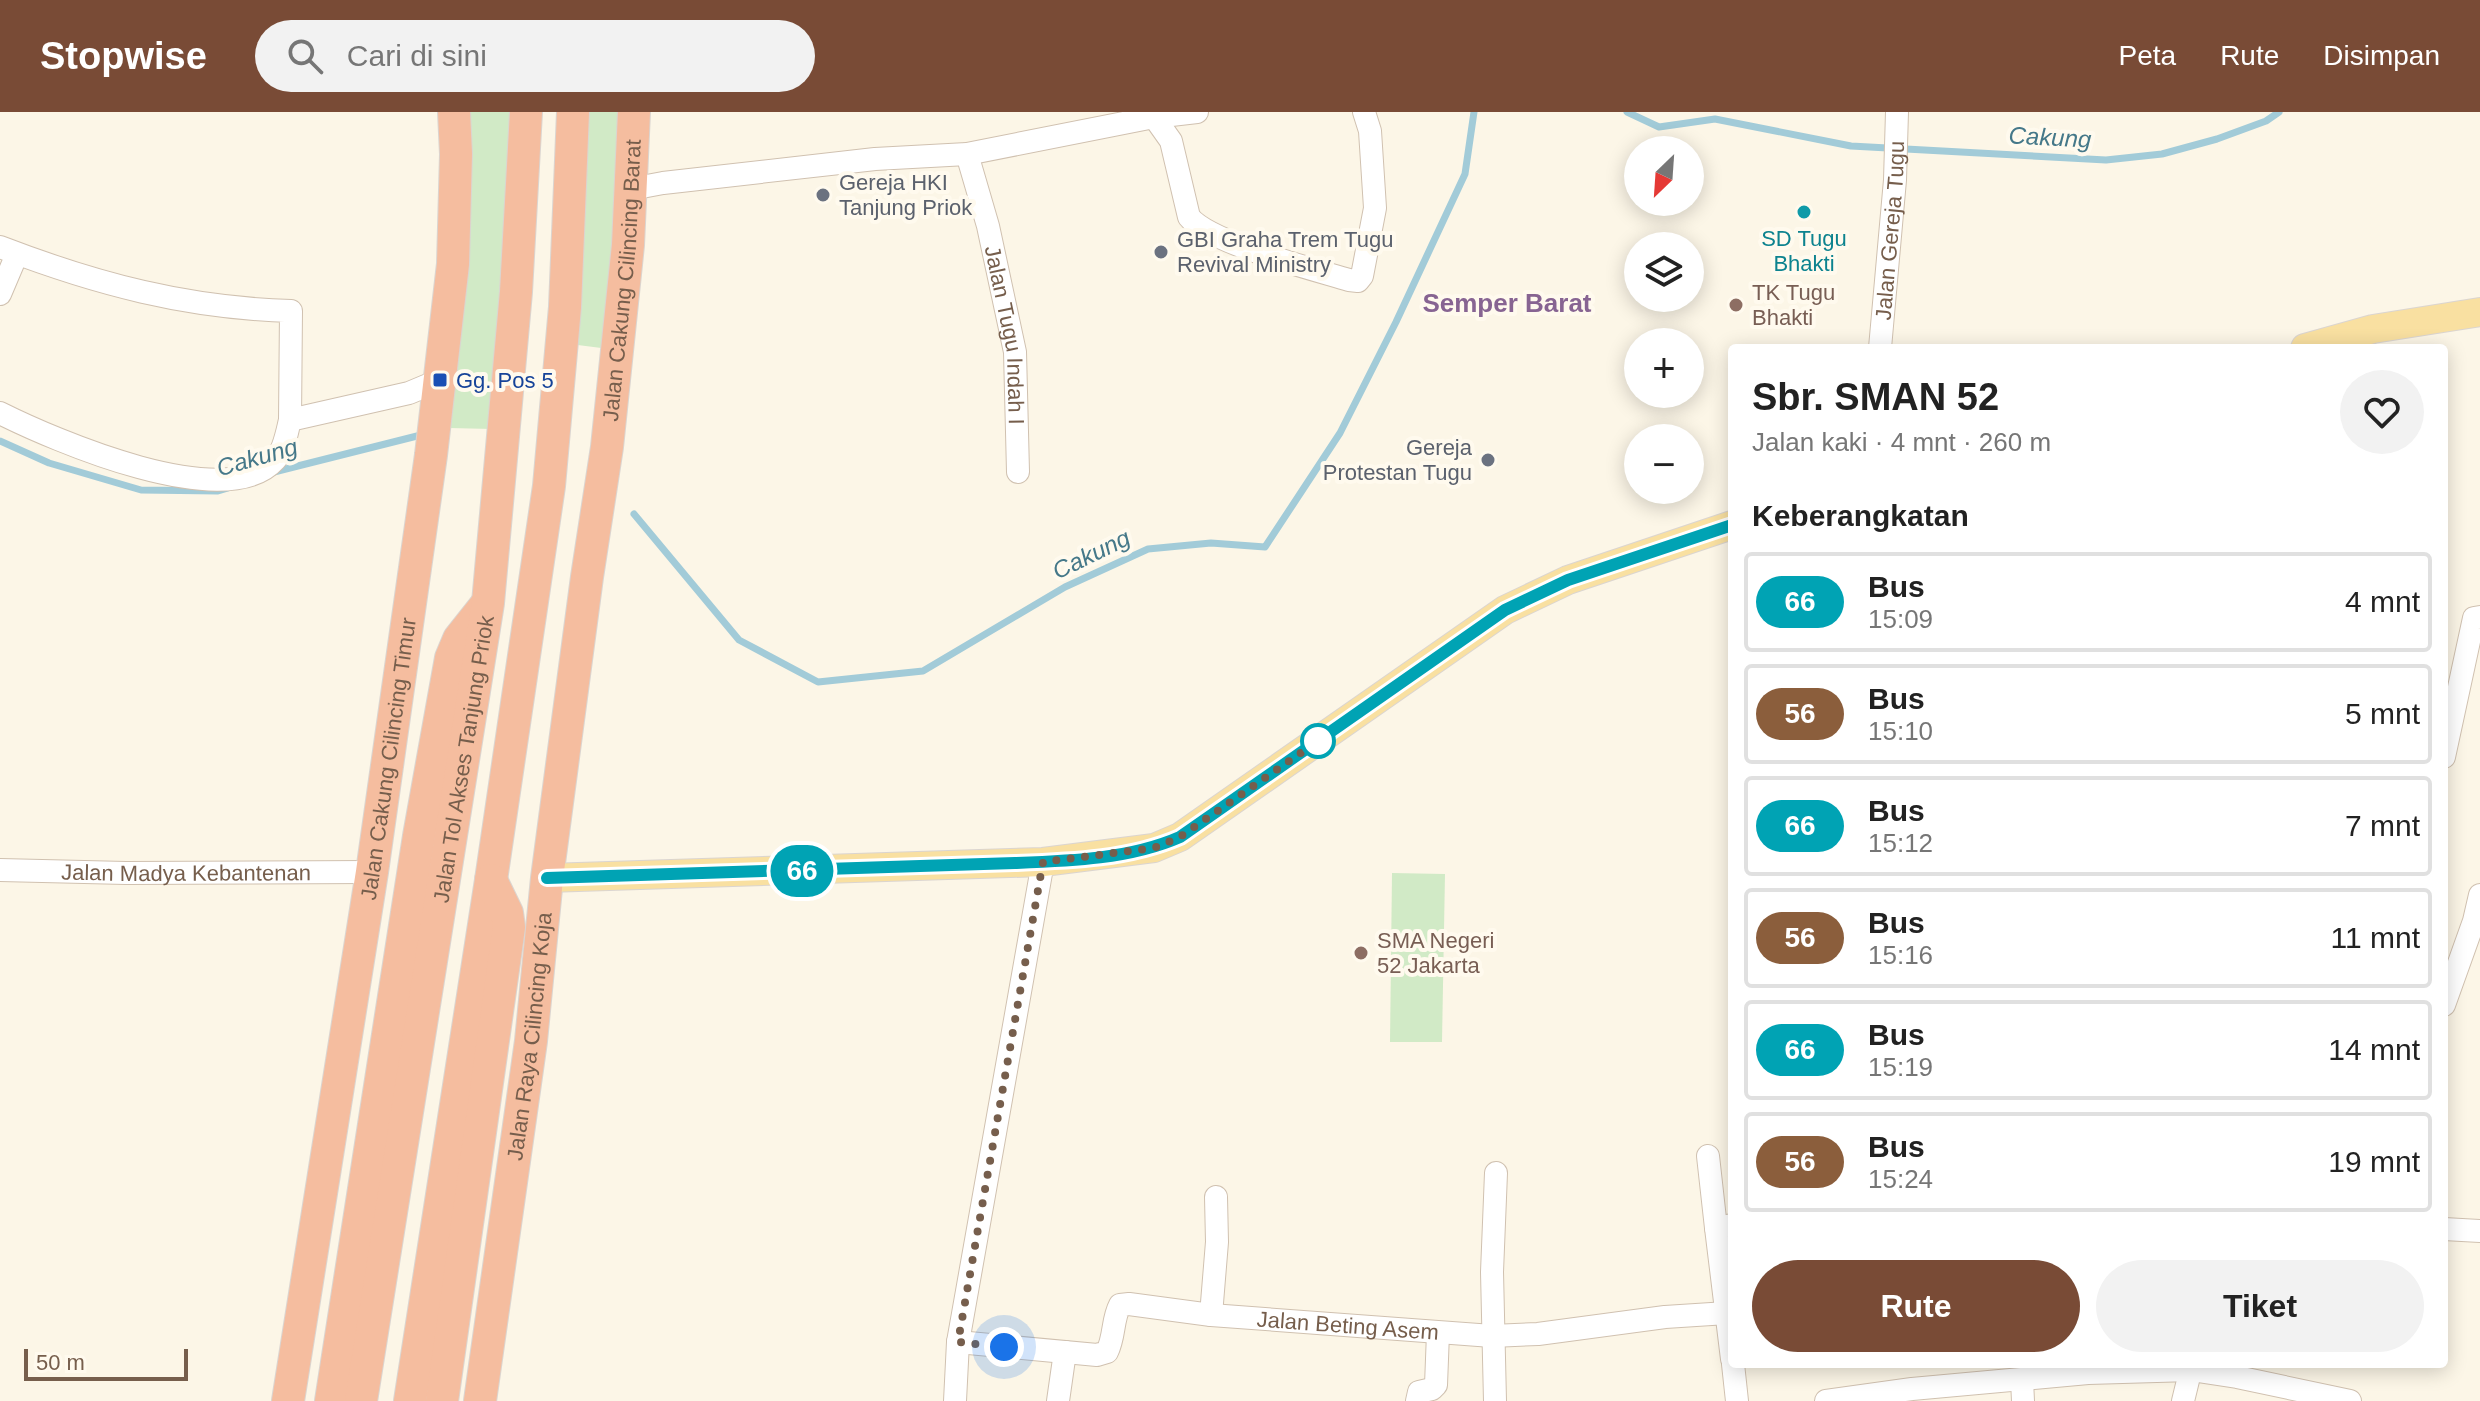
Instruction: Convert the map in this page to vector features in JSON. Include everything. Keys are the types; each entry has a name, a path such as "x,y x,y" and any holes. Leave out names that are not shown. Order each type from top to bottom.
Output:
{"highway":[{"name":"Jalan Cakung Cilincing Timur","path":"288,1401 372,872 431,455 453,264 454,112"},
{"name":"Jalan Tol Akses Tanjung Priok","path":"361,1401 488,603 516,292 526,112"},
{"name":"Jalan Tol Akses Tanjung Priok","path":"410,1401 549,486 565,307 573,112"},
{"name":"Jalan Cakung Cilincing Barat","path":"587,577 607,447 628,245 634,112"},
{"name":"Jalan Raya Cilincing Koja","path":"480,1401 531,1041 547,878 587,577"},
{"path":"331,1401 419,836 451,658 459,639 488,603"},
{"path":"442,1401 509,927 507,913 491,880"}],"main road":[{"path":"2319,344 2373,329 2480,312"},
{"path":"547,878 1043,862 1154,848 1180,837 1505,610 1568,580 1728,526"}],"street":[{"path":"631,189 875,159 967,154 1154,115 1197,112"},
{"path":"1154,115 1171,141 1189,217 1195,224 1220,238 1358,281 1362,276 1375,208 1370,131 1364,112"},
{"name":"Jalan Gereja Tugu","path":"1880,344 1895,180 1897,115"},
{"name":"Jalan Tugu Indah I","path":"967,154 988,226 1015,352 1018,472"},
{"path":"0,294 8,250 131,291 237,309 291,311 290,420 276,460 254,475 219,481 161,474 70,444 0,413"},
{"path":"290,420 439,386"},
{"path":"2448,729 2474,618 2480,617"},
{"path":"955,1401 958,1342 1043,862"},
{"name":"Jalan Madya Kebantenan","path":"0,870 372,872"},
{"path":"2448,994 2480,895"},
{"path":"1708,1156 1724,1226 1728,1323"},
{"path":"1495,1401 1492,1336 1496,1173"},
{"path":"1211,1315 1217,1242 1216,1197"},
{"path":"2448,1229 2480,1231"},
{"name":"Jalan Beting Asem","path":"958,1342 1097,1355 1107,1352 1113,1340 1114,1316 1120,1305 1129,1304 1211,1315 1492,1336 1538,1334 1665,1317 1727,1313"},
{"path":"1417,1401 1419,1392 1436,1385 1438,1333"},
{"path":"1058,1401 1065,1352"},
{"path":"1733,1368 1737,1401"},
{"path":"1826,1401 2022,1390 2088,1373 2175,1368"},
{"path":"2183,1401 2192,1368"},
{"path":"2208,1368 2239,1370 2345,1401"}],"green space":[{"path":"454,112 526,112 492,429 449,428"},
{"path":"573,112 634,112 617,350 562,343"},
{"path":"1392,873 1445,874 1442,1042 1390,1042"}],"waterway":[{"name":"Cakung","path":"634,514 739,640 818,682 923,671 1065,587 1148,549 1211,543 1265,547 1340,433 1396,322 1465,174 1474,112"},
{"name":"Cakung","path":"1627,112 1659,127 1715,119 1851,146 2106,160 2162,154 2217,139 2266,121 2279,112"},
{"name":"Cakung","path":"270,473 425,434"},
{"name":"Cakung","path":"0,441 49,463 141,490 218,491 228,488"}],"bus line":[{"name":"66","path":"547,878 1043,862 1154,848 1180,837 1505,610 1568,580 1728,526"}],"place":[{"name":"Gereja HKI Tanjung Priok","path":"823,195"},
{"name":"SD Tugu Bhakti","path":"1804,212"},
{"name":"GBI Graha Trem Tugu Revival Ministry","path":"1161,252"},
{"name":"TK Tugu Bhakti","path":"1736,305"},
{"name":"Gg. Pos 5","path":"440,380"},
{"name":"Gereja Protestan Tugu","path":"1488,460"},
{"name":"SMA Negeri 52 Jakarta","path":"1361,953"}],"district":[{"name":"Semper Barat","path":"1507,303"}],"route":[{"path":"1004,1347 958,1342 1043,862 1154,848 1180,837 1318,741"}]}
